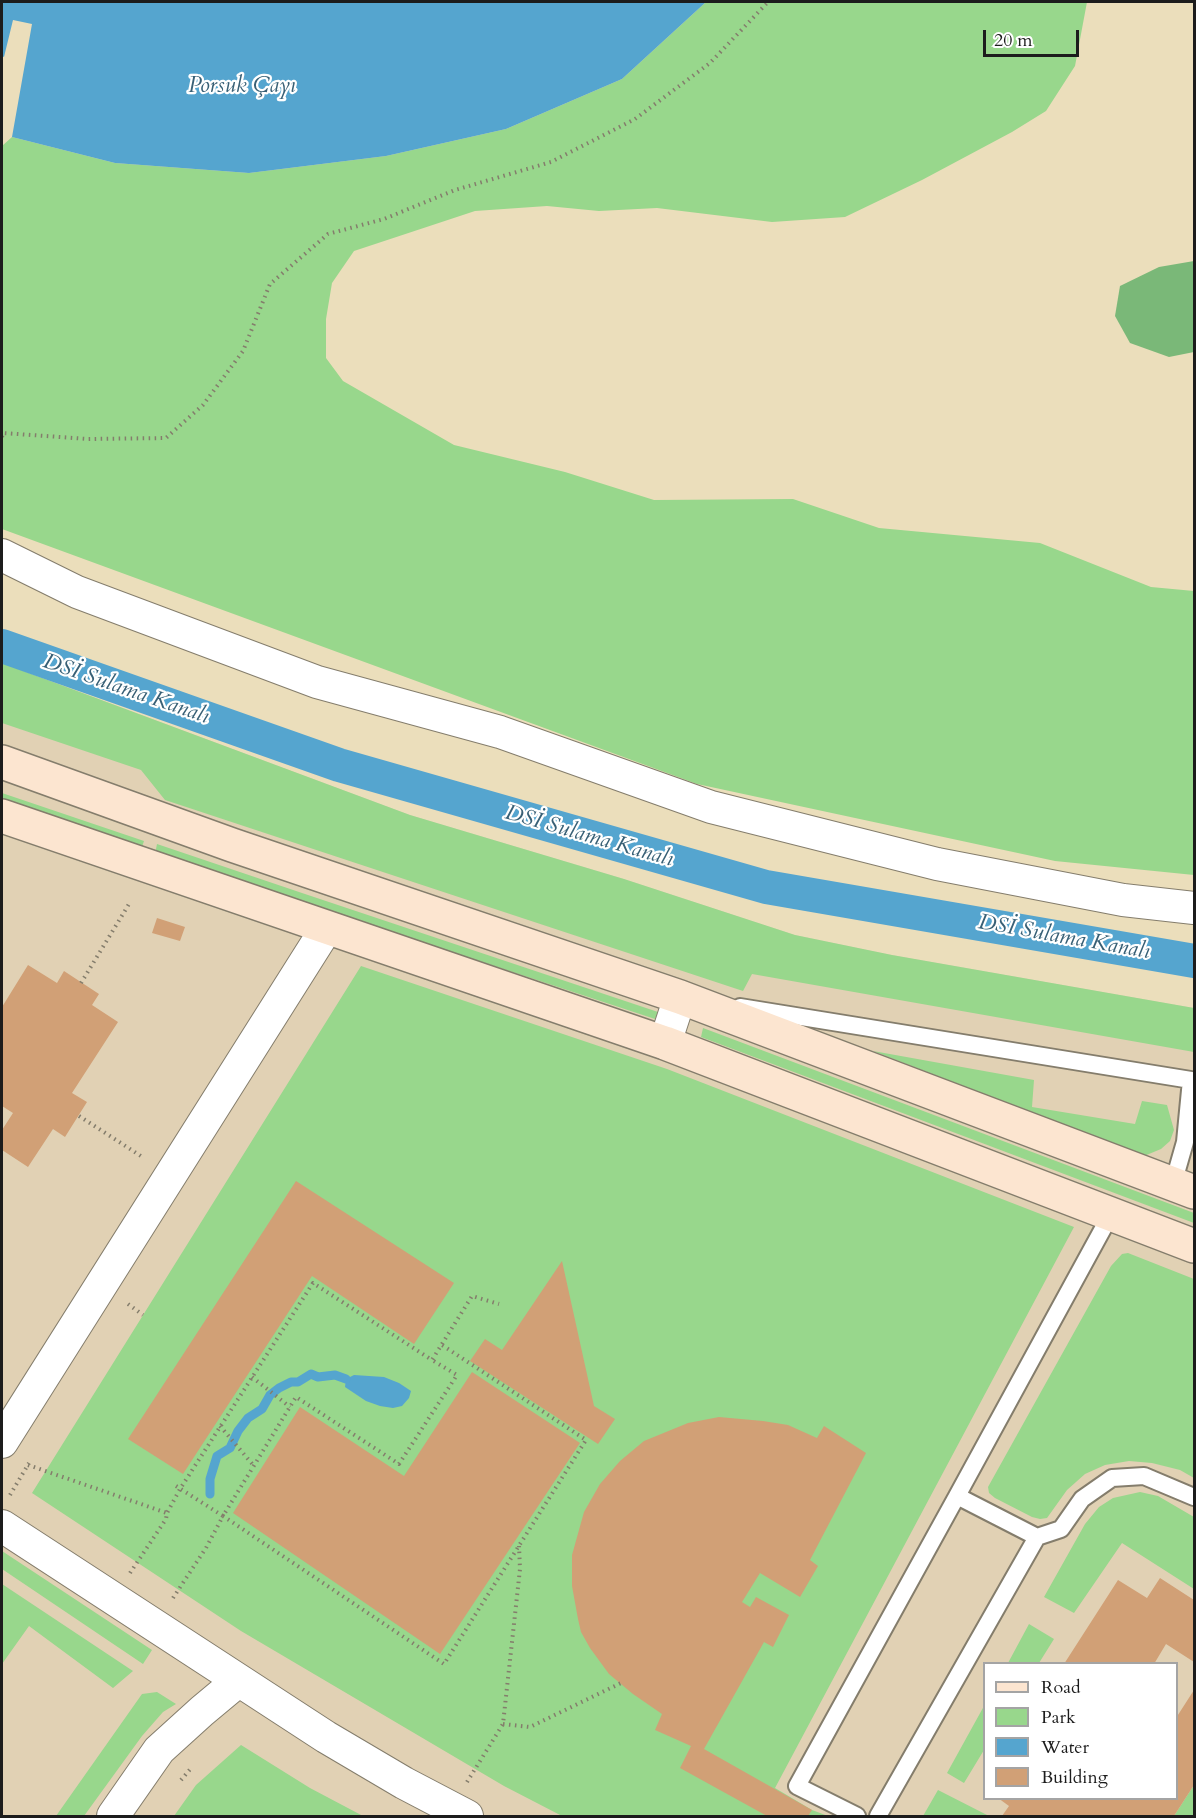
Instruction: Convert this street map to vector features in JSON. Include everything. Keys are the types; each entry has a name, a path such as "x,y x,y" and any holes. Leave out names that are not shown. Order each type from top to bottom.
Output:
{"street":[{"path":"2,555 77,592 317,682 500,732 711,807 937,864 1123,900 1194,908"},
{"path":"2,762 243,849 680,997 1184,1188"},
{"path":"2,816 664,1043 1194,1246"},
{"path":"2,1442 326,929"},
{"path":"664,1043 680,997"},
{"path":"2,1526 335,1743 459,1812"},
{"path":"113,1816 159,1750 238,1681"}],"lane":[{"path":"680,997 1191,1080 1185,1142 1184,1188"},
{"path":"857,1816 797,1786 1111,1214"},
{"path":"878,1816 1037,1538 1061,1529 1082,1499 1112,1478 1144,1476 1194,1497"},
{"path":"957,1496 1037,1538"}],"path":[{"path":"2,437 3,433 88,439 166,438 203,405 243,351 270,284 328,234 384,219 455,190 551,162 635,119 710,63 768,2"},
{"path":"81,983 129,904"},
{"path":"79,1116 171,1176"},
{"path":"142,1555 166,1519 178,1487 314,1283 457,1375 399,1464 296,1397 184,1581"},
{"path":"432,1360 472,1296 499,1304"},
{"path":"128,1304 143,1315"},
{"path":"178,1487 444,1664 586,1440 442,1345"},
{"path":"252,1377 269,1388 290,1407"},
{"path":"220,1426 254,1466"},
{"path":"28,1465 167,1513"},
{"path":"459,1812 503,1724 520,1569 519,1545"},
{"path":"503,1724 530,1727 621,1683"},
{"path":"176,1785 199,1759"}],"shaded area":[{"path":"2,663 410,815 624,879 795,935 892,955 1194,1008 1194,1816 2,1816"}],"green space":[{"path":"706,2 1087,2 1075,66 1046,111 1012,132 922,180 845,217 772,222 657,208 599,211 547,206 475,211 354,251 332,283 326,319 326,358 343,381 454,445 565,472 654,500 793,499 879,528 1040,543 1151,587 1194,591 1194,875 1055,861 697,784 2,529 2,146 12,137 115,163 249,173 386,156 506,129 622,79"},
{"path":"1194,261 1194,352 1169,357 1130,343 1115,316 1120,286 1159,267"},
{"path":"2,663 410,815 624,879 795,935 892,955 1194,1008 1194,1052 752,974 743,991 165,800 141,770 2,723"},
{"path":"2,793 144,841 141,850 2,802"},
{"path":"157,844 658,1012 655,1019 155,854"},
{"path":"361,966 667,1069 1074,1227 775,1788 812,1810 828,1816 562,1816 504,1786 241,1631 32,1493"},
{"path":"703,1028 1194,1213 1194,1223 701,1037"},
{"path":"873,1051 1034,1080 1032,1107 1135,1124 1142,1101 1167,1105 1174,1130 1170,1141 1161,1149 1144,1156"},
{"path":"1128,1253 1194,1279 1194,1478 1180,1470 1152,1463 1129,1461 1105,1465 1085,1474 1067,1490 1047,1518 1032,1517 995,1498 989,1493 988,1487 1111,1266 1122,1254"},
{"path":"1140,1492 1158,1496 1194,1517 1194,1589 1122,1543 1074,1613 1044,1597 1085,1524 1099,1507 1113,1498"},
{"path":"2,1551 152,1650 143,1664 2,1569"},
{"path":"2,1584 133,1671 113,1688 29,1626 2,1664"},
{"path":"1029,1624 1054,1639 1040,1662 1009,1662"},
{"path":"157,1692 176,1704 163,1712 142,1736 84,1816 56,1816 142,1694"},
{"path":"983,1708 983,1752 964,1783 947,1773"},
{"path":"241,1745 310,1788 363,1816 174,1816 196,1785"},
{"path":"1194,1785 1194,1816 1174,1816"},
{"path":"938,1790 989,1816 923,1816"}],"water":[{"name":"Porsuk Çayı","path":"2,2 706,2 622,79 506,129 386,156 249,173 115,163 12,137 32,24 13,20 4,57 2,56"},
{"path":"354,1375 384,1377 399,1383 411,1391 409,1398 402,1406 393,1408 366,1401 345,1387 346,1379"}],"building":[{"path":"157,918 185,927 180,941 152,933"},
{"path":"28,965 57,983 64,971 99,994 92,1005 118,1022 72,1093 87,1102 65,1137 53,1129 28,1167 2,1150 2,1130 13,1113 2,1106 2,1007"},
{"path":"296,1181 454,1283 414,1344 312,1276 183,1474 128,1439"},
{"path":"562,1261 594,1406 615,1419 598,1444 470,1361 485,1339 502,1350"},
{"path":"472,1372 580,1443 440,1654 233,1513 300,1407 404,1476"},
{"path":"719,1417 788,1425 817,1438 824,1426 866,1453 810,1560 818,1566 800,1597 760,1573 742,1602 750,1607 756,1597 789,1615 773,1647 764,1642 704,1749 812,1810 808,1816 767,1816 680,1768 691,1746 655,1730 662,1714 609,1674 590,1648 581,1632 578,1619 572,1586 572,1555 584,1512 600,1484 620,1461 644,1441 688,1423"},
{"path":"1160,1578 1194,1600 1194,1662 1166,1644 1155,1662 1065,1662 1118,1580 1147,1598"},
{"path":"1194,1690 1194,1785 1174,1816 1002,1816 1009,1806 1001,1800 1178,1800 1178,1715"}],"waterway":[{"name":"DSİ Sulama Kanalı","path":"2,646 339,765 766,887 1194,961"},
{"path":"210,1494 210,1479 217,1456 230,1448 238,1431 248,1418 262,1409 270,1395 279,1388 291,1382 298,1382 311,1374 318,1377 335,1375 346,1379"}]}
